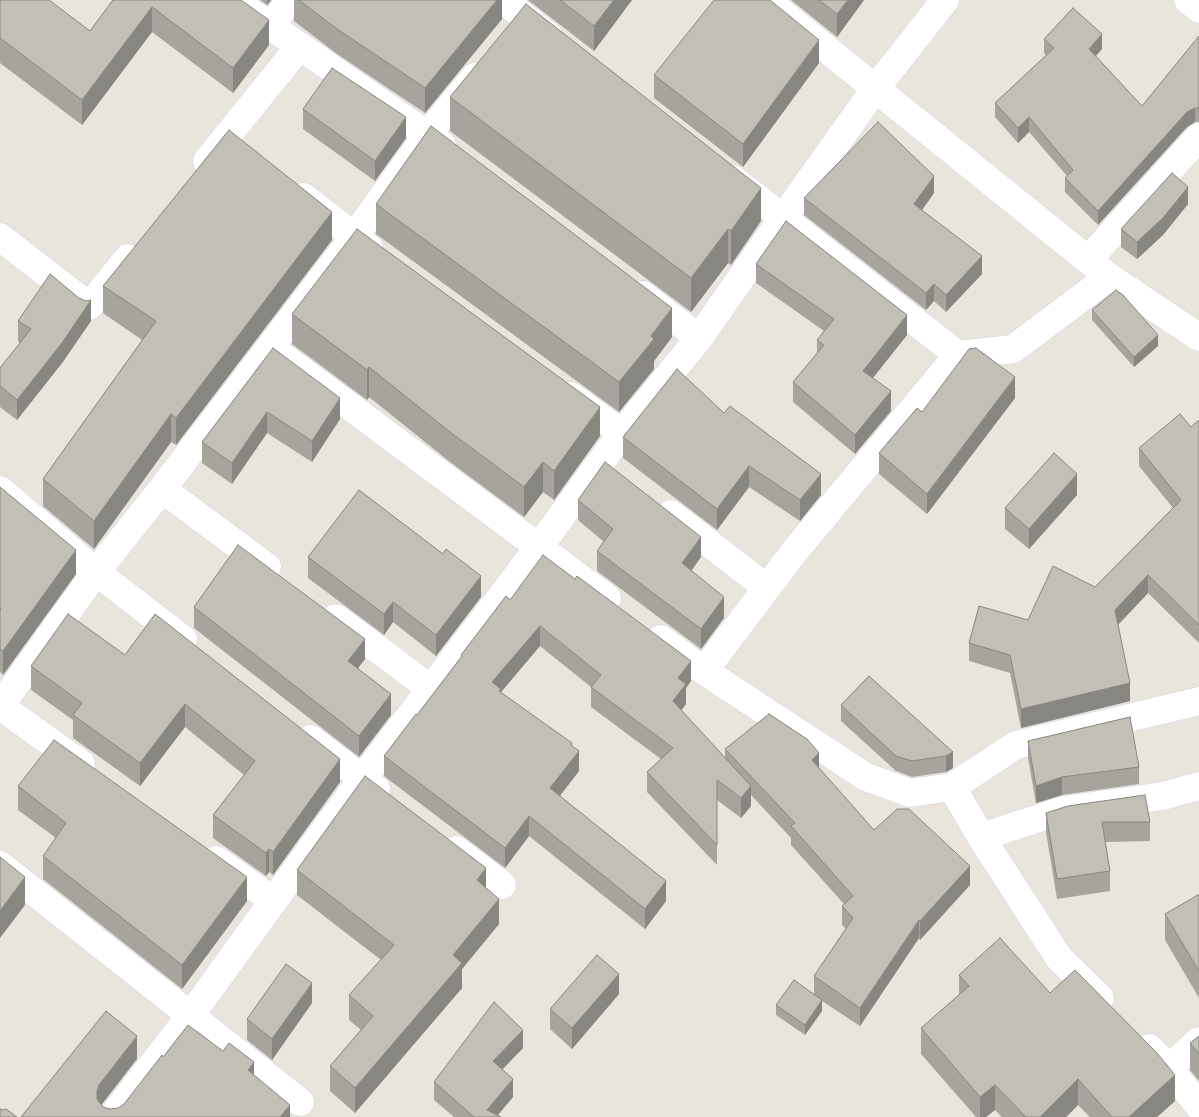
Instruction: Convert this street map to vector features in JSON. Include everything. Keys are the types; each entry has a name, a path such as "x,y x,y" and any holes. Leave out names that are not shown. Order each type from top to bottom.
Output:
{"street":[{"path":"233,0 460,158"},
{"path":"270,26 290,0"},
{"path":"503,0 571,53"},
{"path":"766,0 1109,277 1199,338"},
{"path":"112,1117 190,1016 362,779 539,547 610,467 622,433 700,338 875,89 945,0"},
{"path":"1188,0 1199,9"},
{"path":"506,38 524,16"},
{"path":"190,182 299,47"},
{"path":"97,775 0,706 96,572 354,238 428,134 488,61"},
{"path":"227,136 250,154"},
{"path":"1088,260 1199,137"},
{"path":"712,163 958,355"},
{"path":"287,184 354,238 386,260"},
{"path":"0,237 89,306 146,236"},
{"path":"704,671 807,537 958,355 1013,349 1109,277"},
{"path":"620,278 700,338"},
{"path":"270,347 704,671 866,777 910,793 952,787 1016,745 1199,701"},
{"path":"551,381 622,433"},
{"path":"162,489 288,583"},
{"path":"0,490 96,572 200,653"},
{"path":"649,497 767,588"},
{"path":"320,606 431,689"},
{"path":"293,725 393,803"},
{"path":"981,837 1064,810 1163,796 1199,786"},
{"path":"952,787 981,837 1059,958 1114,1013"},
{"path":"440,838 502,885"},
{"path":"193,844 274,901"},
{"path":"0,865 300,1102"},
{"path":"1135,1034 1169,1068 1199,1106"},
{"path":"1169,1068 1199,1041"}],"building":[{"path":"0,0 49,0 90,31 113,0 241,0 269,20 233,68 152,7 82,100 0,38"},
{"path":"299,0 497,0 425,88 337,29"},
{"path":"560,0 614,0 594,26"},
{"path":"714,0 770,0 819,40 743,144 654,75"},
{"path":"819,0 848,0 837,14"},
{"path":"526,4 761,188 731,231 728,229 691,278 450,97"},
{"path":"1073,8 1102,34 1089,49 1142,106 1199,36 1199,108 1187,112 1098,211 1065,178 1073,170 1029,117 1018,128 995,103 1054,48 1044,39"},
{"path":"332,68 406,117 375,161 303,109"},
{"path":"878,122 934,176 914,204 982,256 946,295 934,284 926,293 804,198"},
{"path":"431,126 672,308 651,336 654,339 619,382 376,204"},
{"path":"229,130 332,212 176,418 171,414 94,521 43,479 156,321 103,286"},
{"path":"1172,173 1188,187 1163,218 1137,242 1121,229"},
{"path":"786,221 907,315 863,371 891,391 855,435 793,382 824,345 817,340 834,319 756,264"},
{"path":"357,229 600,407 554,471 543,462 524,487 450,432 369,367 367,370 292,314"},
{"path":"50,274 79,298 86,301 91,300 62,343 17,400 0,386 0,368 31,329 18,321"},
{"path":"1116,290 1123,295 1158,335 1134,357 1092,310"},
{"path":"273,348 340,398 312,441 267,412 232,463 202,442"},
{"path":"976,348 1015,377 927,494 879,453 917,408 922,412 969,349"},
{"path":"677,369 724,413 730,406 821,474 800,500 749,466 717,509 623,437"},
{"path":"1180,414 1191,427 1199,420 1199,625 1148,575 1115,610 1130,683 1021,709 1010,655 969,643 979,606 1028,620 1053,566 1095,587 1181,500 1139,448"},
{"path":"1054,453 1077,474 1029,529 1005,508"},
{"path":"605,462 701,537 682,563 724,597 701,629 597,551 613,529 578,500"},
{"path":"0,487 76,550 3,651 0,649"},
{"path":"359,490 443,554 446,549 481,576 436,635 393,602 384,614 308,557"},
{"path":"238,545 365,639 348,661 391,694 359,736 194,607"},
{"path":"543,555 575,579 577,576 691,661 678,678 686,684 673,701 751,786 741,798 717,780 717,845 647,772 673,748 591,687 601,675 540,626 492,682 501,689 499,691 572,743 571,745 579,751 550,788 666,881 645,909 529,816 505,848 384,756 506,596 510,600"},
{"path":"68,614 125,655 155,614 340,759 273,852 269,849 266,853 213,815 255,761 185,704 140,763 73,715 82,703 31,666"},
{"path":"869,676 953,752 946,756 912,761 896,756 841,705"},
{"path":"769,714 807,739 819,753 812,760 874,830 897,809 909,809 970,866 919,920 860,1008 814,976 853,918 842,906 853,896 791,826 795,823 725,749"},
{"path":"1130,717 1139,767 1062,777 1036,786 1028,741"},
{"path":"54,740 247,877 182,965 43,856 66,823 18,786"},
{"path":"365,776 486,868 477,880 499,899 453,955 462,963 355,1088 330,1066 373,1016 349,995 394,945 297,870"},
{"path":"1145,795 1150,822 1102,822 1110,871 1057,879 1046,813 1068,806"},
{"path":"0,857 25,877 0,911"},
{"path":"1198,895 1199,897 1199,971 1165,914"},
{"path":"1000,938 1050,993 1075,970 1157,1053 1175,1075 1129,1117 1112,1117 1078,1079 1040,1117 1026,1117 995,1085 980,1097 921,1028 969,986 959,975"},
{"path":"597,955 619,974 572,1028 550,1009"},
{"path":"286,964 312,983 272,1039 247,1019"},
{"path":"794,980 822,1000 805,1025 776,1005"},
{"path":"494,1002 523,1030 493,1061 513,1079 487,1110 501,1117 474,1117 434,1082"},
{"path":"106,1011 137,1036 99,1085 97,1099 103,1107 110,1109 118,1108 124,1104 188,1025 223,1051 229,1043 254,1062 248,1070 290,1105 280,1117 21,1117"},
{"path":"1199,1036 1199,1054 1190,1043"},
{"path":"0,1109 6,1109 17,1117 0,1117"}]}
